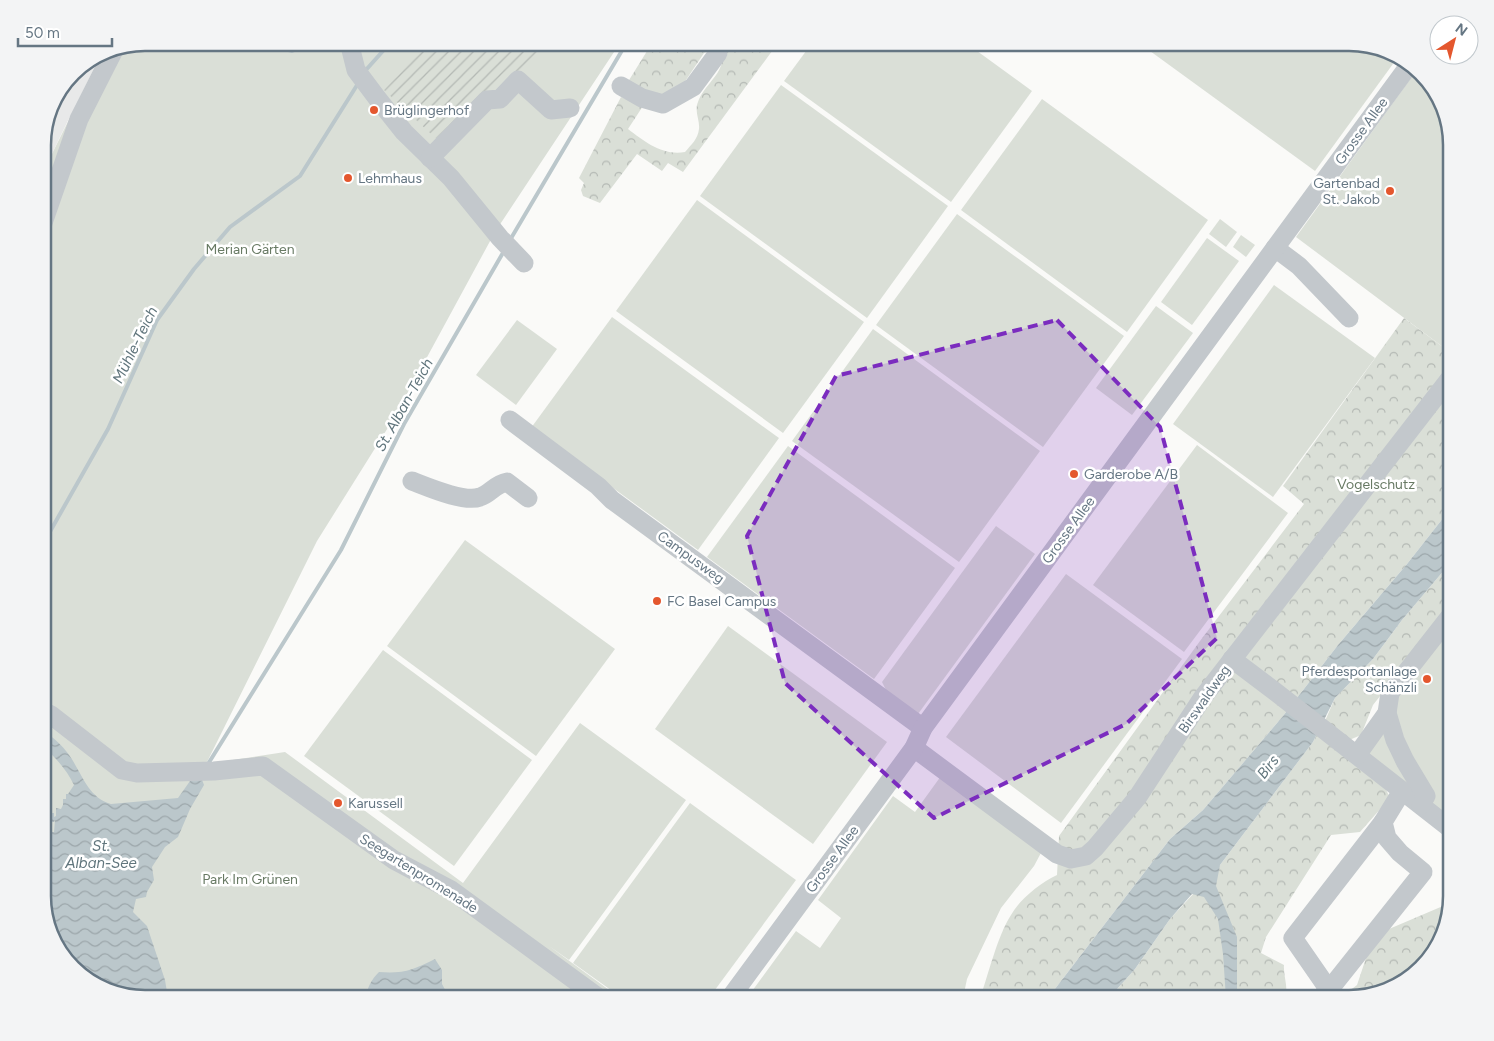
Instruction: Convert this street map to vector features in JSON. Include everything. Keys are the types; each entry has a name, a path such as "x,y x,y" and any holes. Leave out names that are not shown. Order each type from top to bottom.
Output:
{"lane":[{"path":"352,51 360,75 404,132 451,178 500,238 519,258"},
{"path":"622,86 642,98 663,104 693,87 718,53"},
{"path":"51,200 79,119 110,58"},
{"name":"Grosse Allee","path":"736,990 914,748 923,728 1405,70"},
{"path":"430,158 487,100 500,99 518,80 551,110 570,108"},
{"path":"1275,248 1299,266 1349,318"},
{"name":"Birswaldweg","path":"914,748 1058,854 1071,859 1086,856 1095,848 1136,798 1203,697 1443,389"},
{"name":"Campusweg","path":"510,420 598,486 612,500 923,728"},
{"path":"412,481 467,499 480,497 499,484 507,482 528,498"},
{"path":"1421,805 1426,796 1405,761 1387,713 1390,693 1443,626"},
{"path":"1232,659 1443,822"},
{"path":"1357,755 1387,713"},
{"name":"Seegartenpromenade","path":"51,715 122,770 138,773 214,771 263,766 394,860 451,890 588,990"},
{"path":"1322,990 1293,938 1383,822 1402,790"},
{"path":"1327,990 1423,872 1387,838 1383,822"}],"highlighted area":[{"path":"1057,320 1160,427 1217,638 1126,724 934,818 785,683 747,536 836,376"}],"shaded area":[{"path":"96,65 51,156 51,139 58,109 71,88"}],"green space":[{"name":"Merian Gärten","path":"145,51 615,51 495,232 394,418 317,541 206,764 285,752 463,883 580,723 686,800 569,960 549,946 609,990 139,990 115,985 93,974 75,958 64,943 56,926 51,902 51,156 96,65 121,54"},
{"path":"420,51 542,51 502,99 445,147 384,90"},
{"path":"647,51 710,51 704,53 678,92 661,99 626,85"},
{"path":"710,51 772,51 683,172 668,163 662,171 637,154 600,203 583,196 581,190 584,183 579,178 621,97 643,106 628,129 662,150 677,153 685,152 694,142 698,133 698,102 716,75 722,58"},
{"path":"806,51 977,51 1032,91 951,202 784,81"},
{"path":"1150,51 1349,51 1379,56 1394,63 1315,171"},
{"name":"Gartenbad St. Jakob","path":"1412,76 1423,88 1436,109 1442,133 1443,347 1296,237"},
{"path":"781,85 948,206 867,318 700,196"},
{"path":"1042,99 1208,220 1127,332 961,210"},
{"path":"697,200 864,322 783,433 616,311"},
{"path":"957,214 1124,336 1043,447 876,325"},
{"path":"1220,219 1237,232 1226,247 1209,234"},
{"path":"1241,235 1255,245 1246,257 1233,247"},
{"path":"1207,238 1239,261 1192,325 1161,302"},
{"path":"1274,285 1375,358 1273,497 1173,424"},
{"path":"1156,306 1193,333 1132,415 1096,388"},
{"path":"612,317 779,438 698,550 531,428"},
{"name":"Vogelschutz","path":"1404,318 1443,347 1443,518 1338,645 1283,716 1203,810 1170,839 1054,990 983,990 997,944 1011,915 1031,892 1057,875 1059,836 1200,641 1304,504 1283,486"},
{"path":"517,320 557,349 516,405 476,375"},
{"path":"873,329 1040,451 959,562 792,441"},
{"path":"1197,445 1288,513 1184,652 1093,585"},
{"path":"788,446 955,568 874,679 707,557"},
{"path":"996,526 1035,554 918,714 886,690 882,682"},
{"path":"465,540 615,649 536,756 387,646"},
{"path":"1443,571 1443,616 1373,705 1361,735 1347,741 1325,721 1335,698 1373,659 1402,620"},
{"path":"1066,574 1182,659 1061,823 946,737"},
{"name":"Pferdesportanlage Schänzli","path":"1443,624 1443,828 1355,745"},
{"path":"728,626 887,742 813,844 655,729"},
{"path":"383,650 532,760 454,866 304,756"},
{"path":"1318,732 1383,783 1390,798 1360,832 1331,835 1266,937 1261,953 1284,965 1286,990 1116,990 1135,969 1170,919 1220,865 1313,742"},
{"path":"941,776 1042,851 1034,866 1001,908 967,979 965,990 753,990 796,931 820,948 841,918 818,900 893,796 915,812"},
{"path":"690,803 796,880 715,990 611,990 573,963"},
{"path":"1442,906 1436,932 1427,948 1416,961 1406,970 1385,983 1373,987 1351,990 1357,985 1367,955 1389,929"}],"water":[{"name":"Birs","path":"1443,518 1443,571 1402,620 1373,659 1335,698 1313,742 1220,865 1216,886 1237,937 1237,990 1225,990 1218,919 1204,897 1192,894 1170,919 1135,969 1116,990 1054,990 1170,839 1203,810 1283,716 1338,645"},
{"name":"St. Alban-See","path":"51,736 66,751 90,789 111,804 178,798 190,781 201,777 204,785 190,809 178,837 165,847 152,867 154,880 146,897 136,899 133,912 147,926 167,990 139,990 115,985 104,980 93,974 75,958 61,937 56,926 51,902 51,832 54,832 55,820 52,822 51,813 54,813 54,817 56,816 56,808 61,809 63,799 66,799 66,794 74,785 68,774 52,755"},
{"path":"435,959 442,970 442,984 445,990 367,990 379,972 395,972 420,966"}],"waterway":[{"name":"Mühle-Teich","path":"365,71 383,51"},
{"name":"St. Alban-Teich","path":"510,240 622,51"},
{"name":"Mühle-Teich","path":"51,530 108,429 157,320 194,269 230,227 300,176 359,82"},
{"name":"St. Alban-Teich","path":"208,764 341,550 404,424 504,251"}],"place":[{"name":"Brüglingerhof","path":"374,110"},
{"name":"Lehmhaus","path":"348,178"},
{"name":"Gartenbad St. Jakob","path":"1390,191"},
{"name":"Garderobe A/B","path":"1074,474"},
{"name":"FC Basel Campus","path":"657,601"},
{"name":"Pferdesportanlage Schänzli","path":"1427,679"},
{"name":"Karussell","path":"338,803"}],"park label":[{"name":"Park Im Grünen","path":"250,879"}]}
